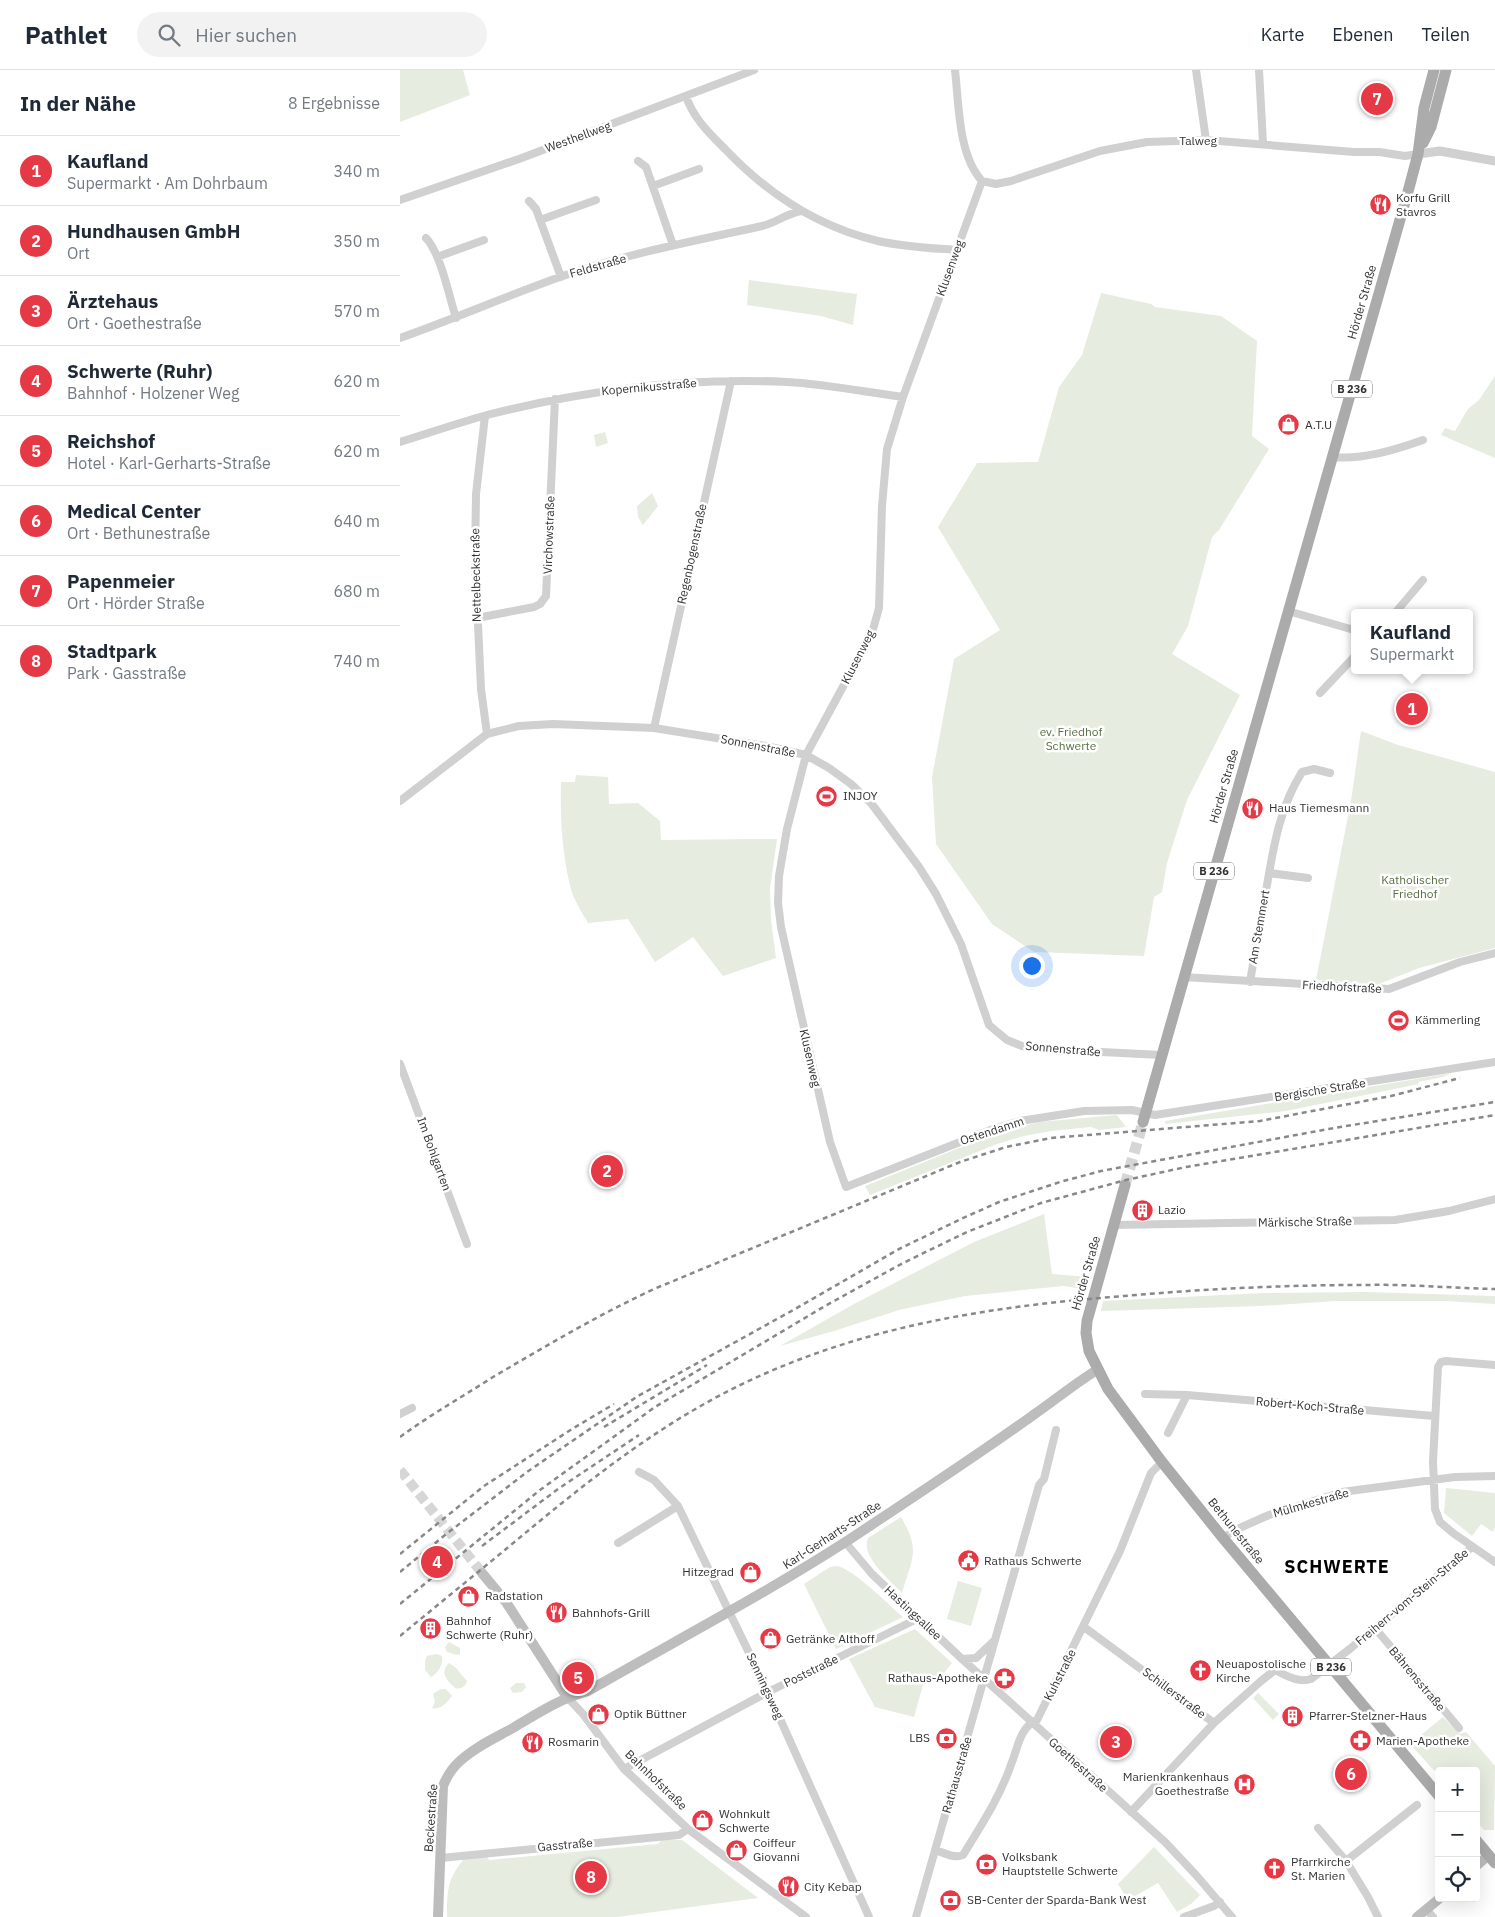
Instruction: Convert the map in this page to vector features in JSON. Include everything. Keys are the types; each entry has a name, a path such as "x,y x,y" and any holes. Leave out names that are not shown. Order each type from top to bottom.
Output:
{"main road":[{"name":"Hörder Straße","path":"1144,1118 1418,154 1424,108 1434,70"},
{"name":"Hörder Straße","path":"1418,154 1431,127 1446,70"},
{"name":"Hörder Straße","path":"1096,1370 1089,1351 1086,1333 1087,1321 1125,1184"},
{"name":"Bethunestraße","path":"1096,1370 1108,1390 1162,1462 1223,1538 1435,1791"},
{"name":"Karl-Gerharts-Straße","path":"567,1697 588,1691 730,1612 845,1542 1032,1417 1075,1383 1096,1370"},
{"name":"Bahnhofstraße","path":"482,1573 506,1602 567,1697"},
{"name":"Beckestraße","path":"438,1917 443,1791 446,1778 469,1754 567,1697"},
{"path":"1480,1844 1493,1856 1480,1864"},
{"path":"1417,1917 1430,1913 1437,1902"}],"street":[{"name":"Westhellweg","path":"400,200 519,159 754,70"},
{"path":"955,70 965,150 974,172 982,181"},
{"path":"1196,70 1206,140"},
{"path":"1259,70 1263,144"},
{"path":"686,96 694,114 738,162 755,178 801,211 852,234 878,241 908,246 957,250"},
{"name":"Talweg","path":"982,181 996,184 1011,181 1100,151 1147,142 1206,140 1354,152 1379,152 1405,156 1418,154"},
{"path":"1418,154 1440,151 1495,161"},
{"path":"638,161 646,167 672,245"},
{"path":"653,186 699,169"},
{"name":"Klusenweg","path":"846,1186 830,1142 781,928 778,903 779,876 787,829 806,755 872,632 879,608 882,506 887,449 903,397 982,181"},
{"path":"540,220 596,200"},
{"path":"529,201 536,208 561,277"},
{"name":"Feldstraße","path":"400,338 561,277 672,245 765,226 788,214 801,211"},
{"path":"426,238 433,245 456,318"},
{"path":"437,257 484,240"},
{"name":"Kopernikusstraße","path":"400,442 485,416 555,399 640,386 730,381 788,382 903,397"},
{"name":"Regenbogenstraße","path":"654,728 730,381"},
{"name":"Virchowstraße","path":"477,618 534,607 540,604 546,596 555,399"},
{"name":"Nettelbeckstraße","path":"485,416 476,494 477,618 481,689 487,734"},
{"path":"1333,457 1349,458 1404,447 1423,440"},
{"path":"1398,609 1423,580"},
{"path":"1288,611 1351,629"},
{"path":"1320,693 1351,660"},
{"name":"Sonnenstraße","path":"400,801 487,734 519,726 553,724 654,728 766,746 806,755 830,768 851,784 896,835 919,867 936,894 961,944 989,1025 997,1033 1014,1043 1040,1049 1162,1055"},
{"name":"Am Stemmert","path":"1250,982 1269,873 1281,818 1294,785 1302,772 1314,769 1330,773"},
{"name":"Am Stemmert","path":"1269,873 1308,878"},
{"name":"Friedhofstraße","path":"1183,977 1389,989 1460,962 1495,953"},
{"name":"Bergische Straße","path":"1144,1118 1495,1062"},
{"name":"Im Bohlgarten","path":"400,1064 467,1244"},
{"name":"Ostendamm","path":"846,1186 993,1129 1020,1121 1084,1110 1132,1110 1144,1118"},
{"name":"Märkische Straße","path":"1113,1226 1395,1220 1449,1212 1495,1199"},
{"path":"1495,1365 1446,1361 1441,1362 1438,1366 1432,1461 1433,1495 1435,1509 1440,1522 1495,1562"},
{"name":"Robert-Koch-Straße","path":"1145,1394 1187,1395 1434,1416"},
{"path":"1168,1433 1187,1395"},
{"path":"400,1414 412,1408"},
{"name":"Rathausstraße","path":"918,1913 1039,1485 1044,1479 1056,1430"},
{"name":"Kuhstraße","path":"936,1850 954,1857 963,1855 1004,1787 1024,1730 1037,1720 1120,1551 1151,1473 1162,1462"},
{"name":"Senningsweg","path":"639,1472 654,1480 678,1506 768,1692 868,1917"},
{"name":"Mülmkestraße","path":"1223,1538 1235,1530 1269,1516 1342,1492 1465,1477 1495,1476"},
{"path":"618,1543 678,1506"},
{"name":"Hastingsallee","path":"845,1542 872,1574 984,1680"},
{"name":"Freiherr-vom-Stein-Straße","path":"1214,1723 1275,1670 1304,1681 1311,1679 1472,1547"},
{"name":"Poststraße","path":"624,1769 768,1692 919,1618"},
{"name":"Schillerstraße","path":"1084,1627 1214,1723 1130,1812"},
{"name":"Bährensstraße","path":"1375,1628 1459,1728"},
{"name":"Rathausstraße","path":"962,1659 976,1658 995,1639"},
{"name":"Goethestraße","path":"984,1680 1165,1842 1232,1917"},
{"name":"Bahnhofstraße","path":"567,1697 583,1714 624,1769 688,1829 806,1917"},
{"path":"1346,1861 1417,1805"},
{"path":"1318,1828 1346,1861 1378,1917"},
{"name":"Gasstraße","path":"441,1858 679,1835 688,1829"},
{"path":"1184,1917 1220,1902"}],"green space":[{"path":"400,70 463,70 470,95 400,122"},
{"path":"749,280 857,294 853,325 821,316 747,305"},
{"name":"ev. Friedhof Schwerte","path":"1101,293 1151,304 1155,307 1221,316 1257,341 1252,436 1269,449 1219,530 1212,537 1188,626 1172,654 1240,695 1187,800 1167,863 1162,892 1154,897 1144,956 1034,952 992,924 936,844 932,777 954,659 1000,630 938,527 977,463 1038,462 1059,387 1082,355"},
{"path":"1495,376 1495,458 1441,435 1445,428 1455,431 1468,409 1479,400"},
{"path":"605,432 608,443 596,447 594,435"},
{"path":"652,493 658,506 643,525 638,517 637,506"},
{"name":"Katholischer Friedhof","path":"1361,731 1398,745 1495,772 1495,948 1419,968 1379,984 1316,980 1351,801"},
{"path":"576,775 608,777 609,804 638,803 660,821 661,840 777,839 770,888 771,920 776,958 723,976 693,937 655,962 628,919 588,923 572,893 562,838 561,782 575,782"},
{"path":"1452,1073 1443,1077 1418,1082 1419,1084 1286,1111 1165,1124 1165,1121"},
{"path":"1117,1115 1126,1127 1099,1130 1091,1127 1024,1136 997,1144 870,1195 865,1186 996,1133 1039,1122"},
{"path":"1044,1214 1052,1274 1087,1277 1083,1289 1064,1286 965,1296 899,1310 780,1346 854,1304 974,1242"},
{"path":"1368,1292 1495,1296 1495,1304 1445,1301 1335,1301 1262,1306 1101,1311 1103,1301 1263,1293"},
{"path":"1446,1488 1495,1493 1495,1527 1493,1532 1481,1524 1472,1536 1444,1513"},
{"path":"901,1517 913,1547 913,1555 902,1593 872,1560 867,1545 868,1538"},
{"path":"837,1566 852,1573 903,1617 836,1649 804,1584 830,1567"},
{"path":"958,1581 982,1588 971,1626 947,1619"},
{"path":"915,1629 952,1663 944,1673 941,1672 935,1677 928,1675 925,1678 914,1717 875,1707 849,1659"},
{"path":"449,1642 460,1648 460,1654 447,1652 445,1647"},
{"path":"437,1654 442,1656 442,1662 438,1671 431,1677 425,1670 425,1660 427,1656"},
{"path":"449,1663 467,1681 465,1685 458,1689 445,1676 444,1673"},
{"path":"516,1683 524,1683 526,1687 522,1692 513,1693 510,1688"},
{"path":"441,1689 446,1689 452,1696 441,1707 432,1708 435,1702 433,1694"},
{"path":"1258,1693 1279,1714 1273,1720 1253,1698"},
{"path":"1443,1717 1460,1734 1466,1732 1495,1766 1494,1830 1484,1830 1480,1826 1480,1767 1435,1767 1435,1772 1410,1744"},
{"path":"662,1840 682,1840 758,1898 617,1917 447,1917 449,1886 454,1873 464,1859 487,1856 489,1860 658,1844"},
{"path":"1154,1847 1200,1895 1191,1904 1177,1912 1158,1883 1128,1900 1118,1884"}],"tunnel":[{"path":"1125,1185 1143,1122"},
{"path":"400,1470 482,1573"}],"railway":[{"path":"400,1437 493,1377 572,1331 633,1299 960,1162 1006,1147 1051,1138 1260,1121 1391,1096 1460,1078"},
{"path":"400,1572 527,1472 638,1396 899,1249 999,1202 1101,1171 1334,1128 1495,1102"},
{"path":"400,1604 540,1490 655,1407 825,1306 903,1263 967,1232 1041,1203 1126,1180 1186,1167 1495,1115"},
{"path":"400,1636 581,1488 660,1431 715,1398 763,1374 863,1338 965,1315 1071,1301 1154,1294 1333,1285 1396,1285 1495,1289"},
{"path":"604,1427 707,1365"},
{"path":"400,1554 484,1486 614,1404"},
{"path":"482,1546 558,1489 639,1435"}],"place":[{"name":"Papenmeier","path":"1377,99"},
{"name":"Korfu Grill Stavros","path":"1380,205"},
{"name":"A.T.U","path":"1289,425"},
{"name":"Kaufland","path":"1412,709"},
{"name":"INJOY","path":"827,796"},
{"name":"Haus Tiemesmann","path":"1253,808"},
{"name":"Kämmerling","path":"1399,1020"},
{"name":"Hundhausen GmbH","path":"607,1171"},
{"name":"Lazio","path":"1142,1210"},
{"name":"Rathaus Schwerte","path":"968,1561"},
{"name":"Schwerte (Ruhr)","path":"437,1562"},
{"name":"Hitzegrad","path":"750,1572"},
{"name":"Radstation","path":"469,1596"},
{"name":"Bahnhofs-Grill","path":"556,1613"},
{"name":"Bahnhof Schwerte (Ruhr)","path":"430,1628"},
{"name":"Getränke Althoff","path":"770,1639"},
{"name":"Neuapostolische Kirche","path":"1200,1671"},
{"name":"Reichshof","path":"578,1678"},
{"name":"Rathaus-Apotheke","path":"1004,1678"},
{"name":"Optik Büttner","path":"598,1714"},
{"name":"Pfarrer-Stelzner-Haus","path":"1293,1716"},
{"name":"LBS","path":"946,1738"},
{"name":"Marien-Apotheke","path":"1360,1741"},
{"name":"Rosmarin","path":"532,1742"},
{"name":"Ärztehaus","path":"1116,1742"},
{"name":"Medical Center","path":"1351,1774"},
{"name":"Marienkrankenhaus Goethestraße","path":"1245,1784"},
{"name":"Wohnkult Schwerte","path":"703,1821"},
{"name":"Coiffeur Giovanni","path":"737,1850"},
{"name":"Volksbank Hauptstelle Schwerte","path":"986,1864"},
{"name":"Pfarrkirche St. Marien","path":"1275,1869"},
{"name":"Stadtpark","path":"591,1877"},
{"name":"City Kebap","path":"788,1887"},
{"name":"SB-Center der Sparda-Bank West","path":"951,1900"}],"district":[{"name":"SCHWERTE","path":"1337,1567"}]}
